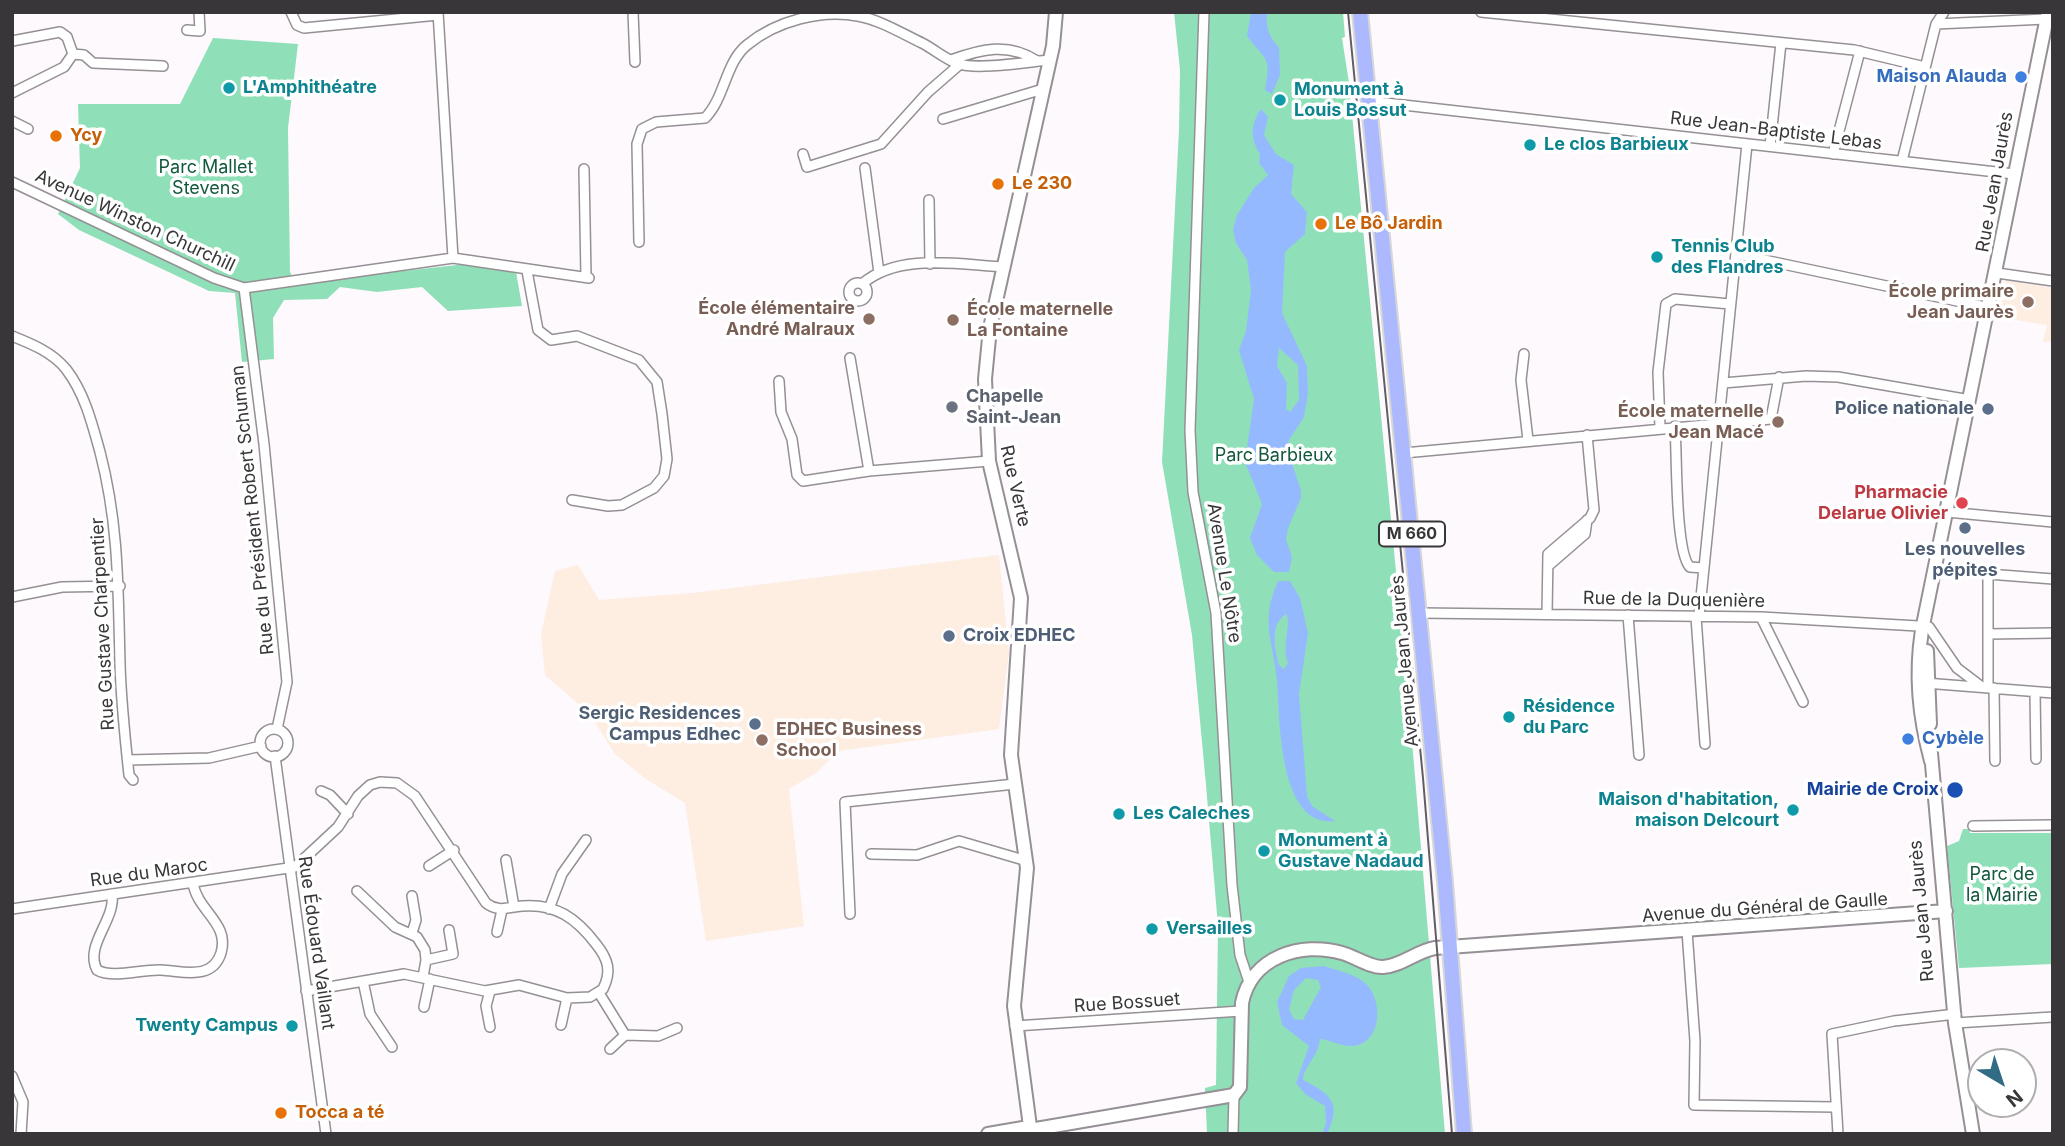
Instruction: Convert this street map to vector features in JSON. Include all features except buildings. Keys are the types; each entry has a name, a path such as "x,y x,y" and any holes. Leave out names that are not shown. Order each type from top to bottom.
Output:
{"main road":[{"name":"Rue Verte","path":"1029,1133 1015,1026 1015,979 1027,861 1012,747 1021,598 989,461 985,365 990,328 1043,89 1043,60 1056,12"},
{"name":"Avenue Jean Jaurès","path":"1361,12 1451,947 1464,1134"},
{"name":"Rue Jean Jaurès","path":"1973,1134 1954,1017 1932,817 1934,794 1922,682 1925,627 2047,15"},
{"name":"Avenue du Général de Gaulle","path":"1249,982 1271,960 1299,950 1334,951 1384,967 1426,950 1451,947 1688,932 1942,911"},
{"path":"988,1134 1023,1128 1029,1133 1234,1095 1240,1087 1241,1011 1249,982"}],"street":[{"path":"187,30 200,31 199,12"},
{"path":"291,12 297,25 304,28 438,14 453,258"},
{"path":"633,12 635,62"},
{"name":"Avenue Le Nôtre","path":"1204,12 1190,430 1193,492 1204,536 1217,623 1233,898 1240,956 1249,982"},
{"path":"1481,12 1860,51 1926,67"},
{"path":"1902,162 1937,24 1944,12"},
{"path":"639,242 637,144 642,129 656,122 705,118 713,111 725,78 744,47 764,31 789,22 834,14 858,16 881,23 955,62 1043,60"},
{"path":"1937,24 2047,15"},
{"path":"12,41 60,32 67,37 73,54"},
{"path":"1770,146 1781,43"},
{"path":"803,154 807,167 881,144 968,51 1013,48 1043,60"},
{"path":"1833,154 1860,51"},
{"path":"2039,52 2053,53"},
{"path":"73,54 85,55 93,64 163,66"},
{"path":"12,93 64,67 73,54"},
{"path":"943,119 1043,89"},
{"name":"Rue Jean-Baptiste Lebas","path":"1371,101 2014,174"},
{"path":"12,121 28,129"},
{"path":"1705,744 1698,617 1747,144"},
{"path":"865,168 879,272"},
{"name":"Avenue Winston Churchill","path":"12,182 214,278 244,288 453,258 527,271 588,277 584,169"},
{"path":"929,200 930,264"},
{"path":"1735,254 1990,308"},
{"path":"862,284 879,272 910,264 1004,267"},
{"path":"527,271 538,330 551,340 577,336 639,360 657,382 667,460 664,476 654,488 622,505 608,506 572,499"},
{"path":"1997,272 2053,281"},
{"name":"Rue du Président Robert Schuman","path":"244,288 264,444 287,682 277,729"},
{"path":"1660,428 1658,372 1666,304 1678,299 1730,304"},
{"name":"Rue Gustave Charpentier","path":"12,336 40,347 58,360 85,400 112,501 120,586 120,676 129,775 133,780"},
{"path":"1524,354 1521,380 1528,440"},
{"path":"850,358 869,471"},
{"path":"1404,453 1771,419 1779,377"},
{"path":"1723,383 1779,377 1849,377 1970,400"},
{"path":"779,381 781,412 792,439 797,475 803,481 869,471 989,461"},
{"path":"1675,426 1678,517 1683,555 1690,567 1703,568"},
{"path":"1547,614 1550,551 1587,520 1594,510 1587,435"},
{"path":"1947,512 2053,522"},
{"path":"1995,761 1988,687 1988,574 2053,579"},
{"path":"12,597 62,587 120,586"},
{"name":"Rue de la Duquenière","path":"1420,613 1761,617 1925,627"},
{"path":"1628,615 1639,755"},
{"path":"1761,617 1803,702"},
{"path":"1925,627 1957,668 1988,687"},
{"path":"1988,634 2053,633"},
{"path":"1922,682 2053,693"},
{"path":"2035,692 2036,759"},
{"path":"277,729 285,733 288,743 285,751 275,756 266,754 261,746 264,733 277,729"},
{"path":"128,760 209,758 261,746"},
{"name":"Rue Édouard Vaillant","path":"275,756 326,1134"},
{"path":"289,869 300,864 338,827 358,796 370,785 385,781 397,783 415,796 454,849 477,893 492,907 502,910 514,907 549,909 579,921 604,953 608,973 599,993 584,998 567,998 519,985 490,991 397,975 306,991"},
{"path":"850,914 845,802 1015,784"},
{"path":"321,791 330,795 348,814"},
{"path":"1973,826 2053,825"},
{"path":"549,909 562,874 586,840"},
{"path":"871,854 917,855 959,841 1027,861"},
{"path":"429,866 454,849"},
{"path":"506,860 514,907"},
{"name":"Rue du Maroc","path":"12,909 289,869"},
{"path":"112,894 112,908 97,945 94,962 97,970 110,974 156,969 202,973 217,963 224,939 220,927 195,893 192,883"},
{"path":"357,891 395,927 412,933 424,947 424,1006"},
{"path":"412,896 416,920 412,933"},
{"path":"497,932 502,910"},
{"path":"426,960 452,954 449,930"},
{"path":"1688,932 1695,1041 1694,1105 1835,1107"},
{"path":"363,981 370,1014 392,1047"},
{"path":"490,991 486,1006 490,1027"},
{"path":"599,993 625,1035"},
{"path":"561,1024 567,998"},
{"name":"Rue Bossuet","path":"1015,1026 1241,1011"},
{"path":"1838,1134 1832,1034 1894,1021 1954,1017 2053,1017"},
{"path":"610,1049 625,1035 659,1036 677,1028"},
{"path":"12,1076 23,1102 21,1134"},
{"path":"1233,1134 1234,1095"}],"shaded area":[{"name":"École primaire Jean Jaurès","path":"2006,280 2053,288 2053,342 2043,342 2047,325 2000,317"},
{"name":"EDHEC Business School","path":"999,555 1009,652 999,729 839,751 816,773 789,789 804,926 706,941 685,803 646,779 615,754 589,713 545,675 541,634 555,571 578,565 599,600 692,593"}],"green space":[{"name":"Parc Barbieux","path":"1174,12 1343,12 1345,37 1342,38 1349,83 1410,717 1445,1134 1207,1134 1205,1088 1216,1085 1218,926 1192,635 1162,462 1179,130 1180,70"},
{"name":"Parc Mallet Stevens","path":"213,38 298,44 288,128 290,272 296,283 466,264 516,272 522,306 448,311 422,287 377,292 340,287 327,299 284,300 273,318 274,359 242,362 235,293 209,291 79,230 58,214 80,168 78,104 180,104"},
{"name":"Parc de la Mairie","path":"1963,829 1969,829 1970,833 2053,833 2053,964 1959,968 1947,846 1959,841"}],"water":[{"path":"1251,12 1268,12 1269,31 1279,47 1280,75 1272,94 1265,90 1268,70 1265,59 1247,36"},
{"path":"1261,109 1268,117 1264,135 1276,154 1294,165 1291,194 1307,212 1305,234 1285,252 1282,313 1307,366 1308,393 1304,417 1289,440 1287,449 1301,490 1301,498 1286,539 1292,557 1289,572 1274,572 1257,555 1250,538 1262,504 1245,462 1254,399 1239,350 1246,331 1251,290 1247,260 1236,243 1233,229 1237,215 1254,188 1268,175 1259,163 1260,154 1253,137 1257,115","holes":["1279,348 1298,365 1299,400 1290,412 1286,409 1287,383 1277,366"]},
{"path":"1278,581 1290,581 1300,598 1308,633 1299,694 1307,796 1312,806 1335,821 1316,819 1302,807 1292,790 1282,744 1269,632 1272,596","holes":["1286,614 1288,663 1284,669 1279,665 1275,631 1277,624"]},
{"path":"1324,966 1361,980 1369,987 1377,1006 1375,1027 1371,1036 1363,1043 1353,1046 1320,1039 1317,1051 1304,1075 1303,1080 1321,1090 1331,1101 1334,1114 1327,1134 1322,1134 1326,1123 1325,1106 1305,1094 1296,1083 1309,1046 1282,1025 1277,1002 1289,976 1301,968","holes":["1306,978 1318,980 1321,987 1303,1020 1294,1019 1289,1010 1294,990"]}],"tram line":[{"path":"1348,12 1423,778 1452,1134"}],"place":[{"name":"Maison Alauda","path":"2021,77"},
{"name":"L'Amphithéatre","path":"229,88"},
{"name":"Monument à Louis Bossut","path":"1280,100"},
{"name":"Ycy","path":"56,136"},
{"name":"Le clos Barbieux","path":"1530,145"},
{"name":"Le 230","path":"998,184"},
{"name":"Le Bô Jardin","path":"1321,224"},
{"name":"Tennis Club des Flandres","path":"1657,257"},
{"name":"École primaire Jean Jaurès","path":"2028,302"},
{"name":"École élémentaire André Malraux","path":"869,319"},
{"name":"École maternelle La Fontaine","path":"953,320"},
{"name":"Chapelle Saint-Jean","path":"952,407"},
{"name":"Police nationale","path":"1988,409"},
{"name":"École maternelle Jean Macé","path":"1778,422"},
{"name":"Pharmacie Delarue Olivier","path":"1962,503"},
{"name":"Les nouvelles pépites","path":"1965,528"},
{"name":"Croix EDHEC","path":"949,636"},
{"name":"Résidence du Parc","path":"1509,717"},
{"name":"Sergic Residences Campus Edhec","path":"755,724"},
{"name":"Cybèle","path":"1908,739"},
{"name":"EDHEC Business School","path":"762,740"},
{"name":"Mairie de Croix","path":"1955,790"},
{"name":"Maison d'habitation, maison Delcourt","path":"1793,810"},
{"name":"Les Caleches","path":"1119,814"},
{"name":"Monument à Gustave Nadaud","path":"1264,851"},
{"name":"Versailles","path":"1152,929"},
{"name":"Twenty Campus","path":"292,1026"},
{"name":"Tocca a té","path":"281,1113"}]}
